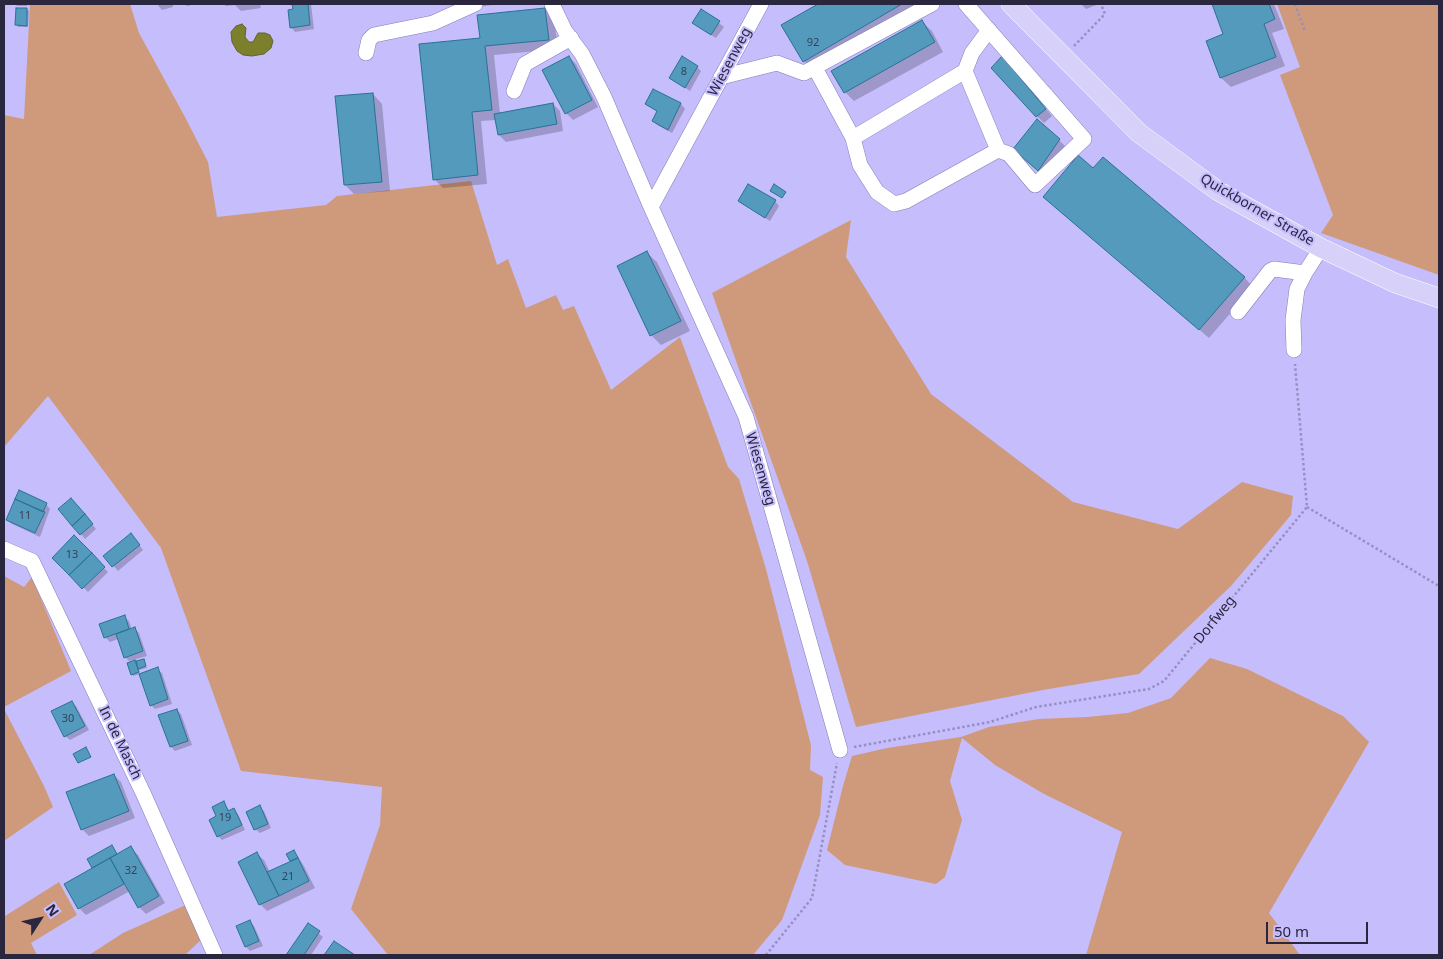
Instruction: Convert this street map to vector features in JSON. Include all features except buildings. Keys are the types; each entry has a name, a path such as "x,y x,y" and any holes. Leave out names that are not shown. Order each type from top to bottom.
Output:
{"main road":[{"name":"Quickborner Straße","path":"1011,4 1139,133 1218,191 1321,248 1394,283 1439,298"}],"street":[{"path":"366,53 369,40 374,35 433,23 475,4"},
{"path":"552,4 570,38 582,54 604,97 651,207"},
{"name":"Wiesenweg","path":"761,4 651,207 746,418 840,750"},
{"path":"721,77 776,64 804,73 932,4"},
{"path":"815,68 853,138 860,165 877,192 894,204 906,201 998,150 1010,154 1035,185 1084,139 966,4"},
{"path":"853,138 965,71 972,53 989,30"},
{"path":"514,91 525,64 570,38"},
{"path":"965,71 998,150"},
{"path":"1294,350 1292,320 1297,289 1321,248"},
{"path":"1238,312 1270,270 1305,273"},
{"name":"In de Masch","path":"4,549 32,562 144,795 215,955"}],"path":[{"path":"1063,57 1105,14 1101,4"},
{"path":"1295,4 1305,31"},
{"path":"1294,350 1307,508 1439,586"},
{"name":"Dorfweg","path":"840,750 990,722 1036,708 1150,689 1164,681 1307,508"},
{"path":"766,955 812,898 840,750"}],"shaded area":[{"path":"30,4 130,4 139,33 208,162 217,217 326,205 337,196 471,181 497,265 508,259 526,308 556,295 563,310 574,306 611,390 680,337 728,467 739,479 766,569 811,745 810,770 823,777 820,815 782,920 753,955 388,955 351,909 380,825 382,787 241,771 161,548 48,396 4,447 4,115 24,119"},
{"path":"1277,4 1439,4 1439,275 1321,233 1333,215 1280,75 1300,67"},
{"path":"242,24 246,28 245,37 249,42 253,42 258,33 265,33 270,35 273,41 271,48 264,54 252,56 243,55 237,51 232,42 231,32 236,26"},
{"path":"851,220 846,257 931,394 1073,502 1178,529 1242,482 1293,496 1291,515 1231,586 1139,674 1043,690 856,727 807,561 712,293"},
{"path":"4,576 24,587 32,577 71,671 4,707"},
{"path":"1210,658 1247,669 1343,716 1369,742 1269,913 1300,955 1086,955 1122,832 1044,794 995,765 962,738 950,781 962,820 945,877 936,884 845,865 827,850 852,756 887,748 961,737 989,727 1039,719 1128,713 1171,698"},
{"path":"4,709 53,807 4,841"},
{"path":"59,882 77,915 31,943 37,955 4,955 4,912 5,916"},
{"path":"188,904 203,938 185,955 89,955 123,933"}]}
